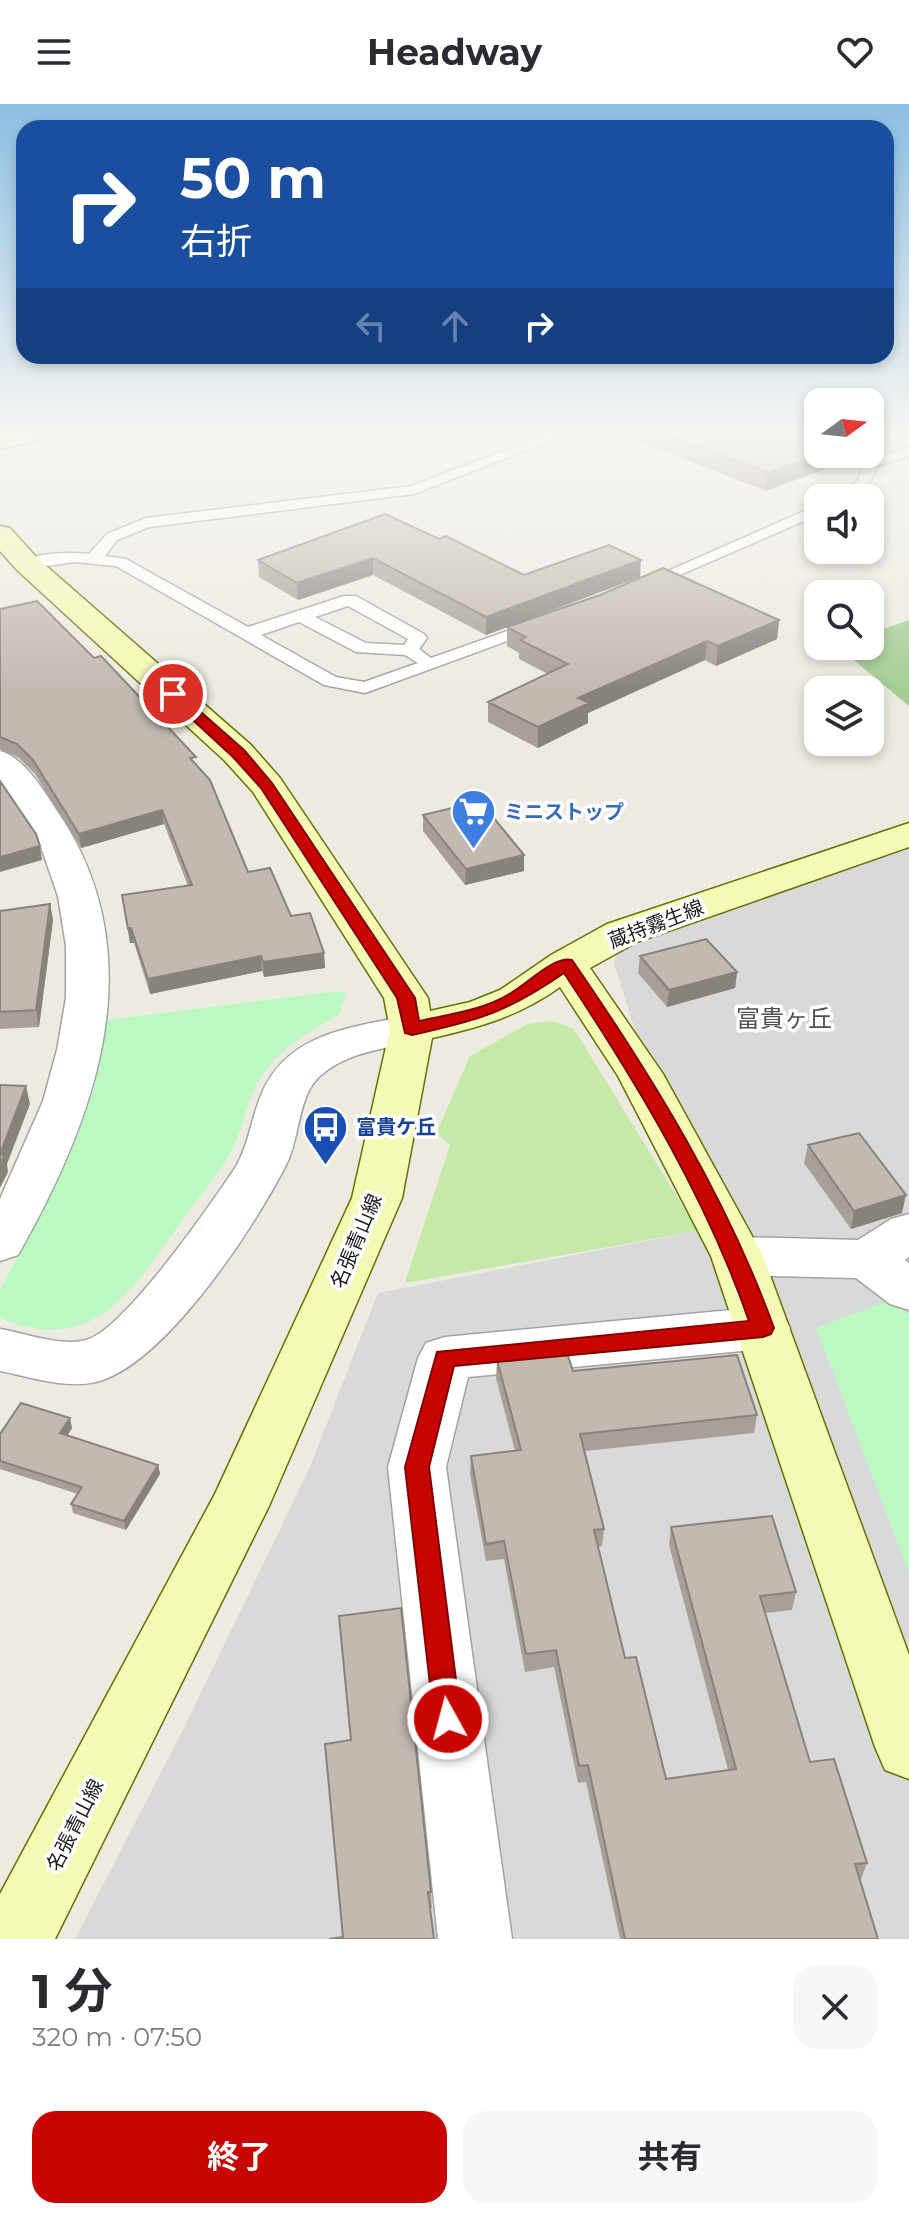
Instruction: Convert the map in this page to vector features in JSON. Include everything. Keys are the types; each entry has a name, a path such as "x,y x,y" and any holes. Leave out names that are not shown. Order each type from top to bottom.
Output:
{"main road":[{"name":"名張青山線","path":"0,534 27,564 228,743 267,786 406,998 412,1029 377,1198 239,1506 16,1939"},
{"name":"蔵持霧生線","path":"412,1029 483,1013 515,999 566,964 622,933 909,834"},
{"path":"566,964 640,1074 737,1256 909,1747"}],"street":[{"path":"0,762 45,820 71,872 86,945 88,999 75,1067 60,1116 42,1164 0,1242"},
{"path":"0,1350 60,1361 97,1360 124,1344 170,1294 265,1159 278,1105 289,1081 312,1059 340,1046 412,1029"},
{"path":"737,1256 888,1245 909,1290"},
{"path":"475,1939 417,1467 445,1358 763,1328"}],"lane":[{"path":"95,557 112,537 146,523 173,520"},
{"path":"634,589 796,520"},
{"path":"27,564 95,557 120,562 330,681 365,688 563,617"},
{"path":"245,634 350,600 418,638 409,650"},
{"path":"301,616 362,648 409,650 432,664"}],"shaded area":[{"path":"909,845 909,1939 75,1939 183,1730 309,1469 378,1293 698,1231 614,963 617,952"}],"green space":[{"path":"909,620 909,706 884,685 884,676 873,676 854,660 884,660 884,629"},
{"path":"338,991 346,993 339,1015 288,1048 263,1074 228,1157 148,1268 110,1309 87,1322 62,1329 33,1328 0,1318 0,1290 68,1159 94,1088 106,1020"},
{"path":"552,1021 574,1029 698,1231 405,1283 450,1145 436,1134 470,1056 528,1024"},
{"path":"891,1300 909,1315 909,1573 816,1328"}],"building":[{"path":"369,520 397,520 439,539 446,536 524,575 609,545 641,560 486,617 373,558 297,583 258,560"},
{"path":"663,568 779,620 718,646 707,641 578,698 589,703 538,727 488,702 568,664 520,640 526,637 507,627 600,595"},
{"path":"37,601 94,658 101,656 196,757 190,758 210,780 248,872 270,868 291,916 310,913 324,953 263,962 261,956 148,979 131,928 128,929 122,895 192,885 162,810 79,834 33,760 17,744 0,737 0,609"},
{"path":"0,781 36,834 40,846 0,857"},
{"name":"ミニストップ","path":"480,801 524,855 466,869 423,815"},
{"path":"50,904 36,1010 0,1012 0,911"},
{"path":"706,939 737,972 669,990 640,956"},
{"path":"0,1085 26,1086 0,1154"},
{"path":"859,1133 906,1195 854,1211 808,1145"},
{"path":"567,1353 573,1371 737,1355 757,1415 580,1434 604,1529 594,1530 625,1658 636,1657 666,1779 736,1769 671,1527 772,1516 796,1592 760,1596 810,1762 834,1759 867,1863 855,1864 878,1939 625,1939 588,1765 579,1766 556,1650 526,1654 504,1541 486,1544 471,1456 521,1450 497,1360"},
{"path":"21,1403 70,1418 60,1433 158,1465 124,1521 71,1504 82,1487 0,1461 0,1434"},
{"path":"401,1608 434,1939 329,1939 343,1937 325,1744 351,1740 339,1616"}],"place":[{"name":"ミニストップ","path":"473,851"},
{"name":"富貴ケ丘","path":"325,1166"}],"district":[{"name":"富貴ヶ丘","path":"784,1019"}],"route":[{"path":"173,694 238,753 267,786 406,998 412,1029 483,1013 515,999 566,964 640,1074 737,1256 763,1328 445,1358 417,1467 448,1719"}]}
